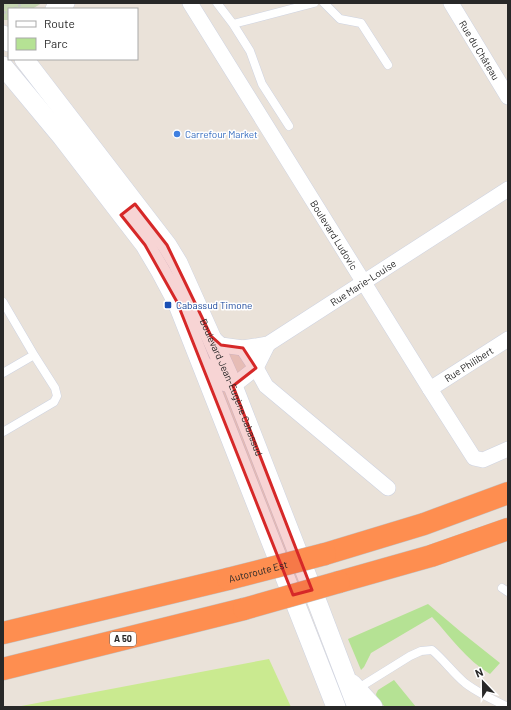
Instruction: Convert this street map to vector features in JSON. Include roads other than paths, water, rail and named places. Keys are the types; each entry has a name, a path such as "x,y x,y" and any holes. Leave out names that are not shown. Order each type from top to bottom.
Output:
{"highway":[{"name":"Autoroute Est","path":"3,633 325,554 424,524 508,493"},
{"name":"A 50","path":"3,669 244,609 431,556 508,529"}],"street":[{"name":"Boulevard Ludovic","path":"190,3 474,458 483,460 508,449"},
{"name":"Rue du Château","path":"451,3 508,97"},
{"name":"Boulevard Jean-Eugène Cabassud","path":"25,60 128,209 145,245 177,302 336,707"},
{"name":"Boulevard Jean-Eugène Cabassud","path":"3,66 62,137 128,209 167,244 178,263 233,386 353,691"},
{"name":"Rue Marie-Louise","path":"211,336 221,345 243,348 268,344 508,189"},
{"name":"Rue Philibert","path":"430,389 508,339"},
{"path":"193,344 216,381 233,386 256,368 268,344"},
{"path":"243,348 266,386 388,488"},
{"path":"329,687 343,707"},
{"path":"353,691 373,707"}],"lane":[{"path":"217,3 233,24 250,51 262,84 289,126"},
{"path":"233,24 314,3"},
{"path":"324,3 340,19 361,23 388,65"},
{"path":"3,302 55,388 57,396 54,402 3,432"},
{"path":"3,373 34,355"},
{"path":"353,691 410,656 421,651 432,650 441,657 464,682 485,696 508,707"}],"place":[{"name":"Carrefour Market","path":"177,134"},
{"name":"Cabassud Timone","path":"168,305"}]}
